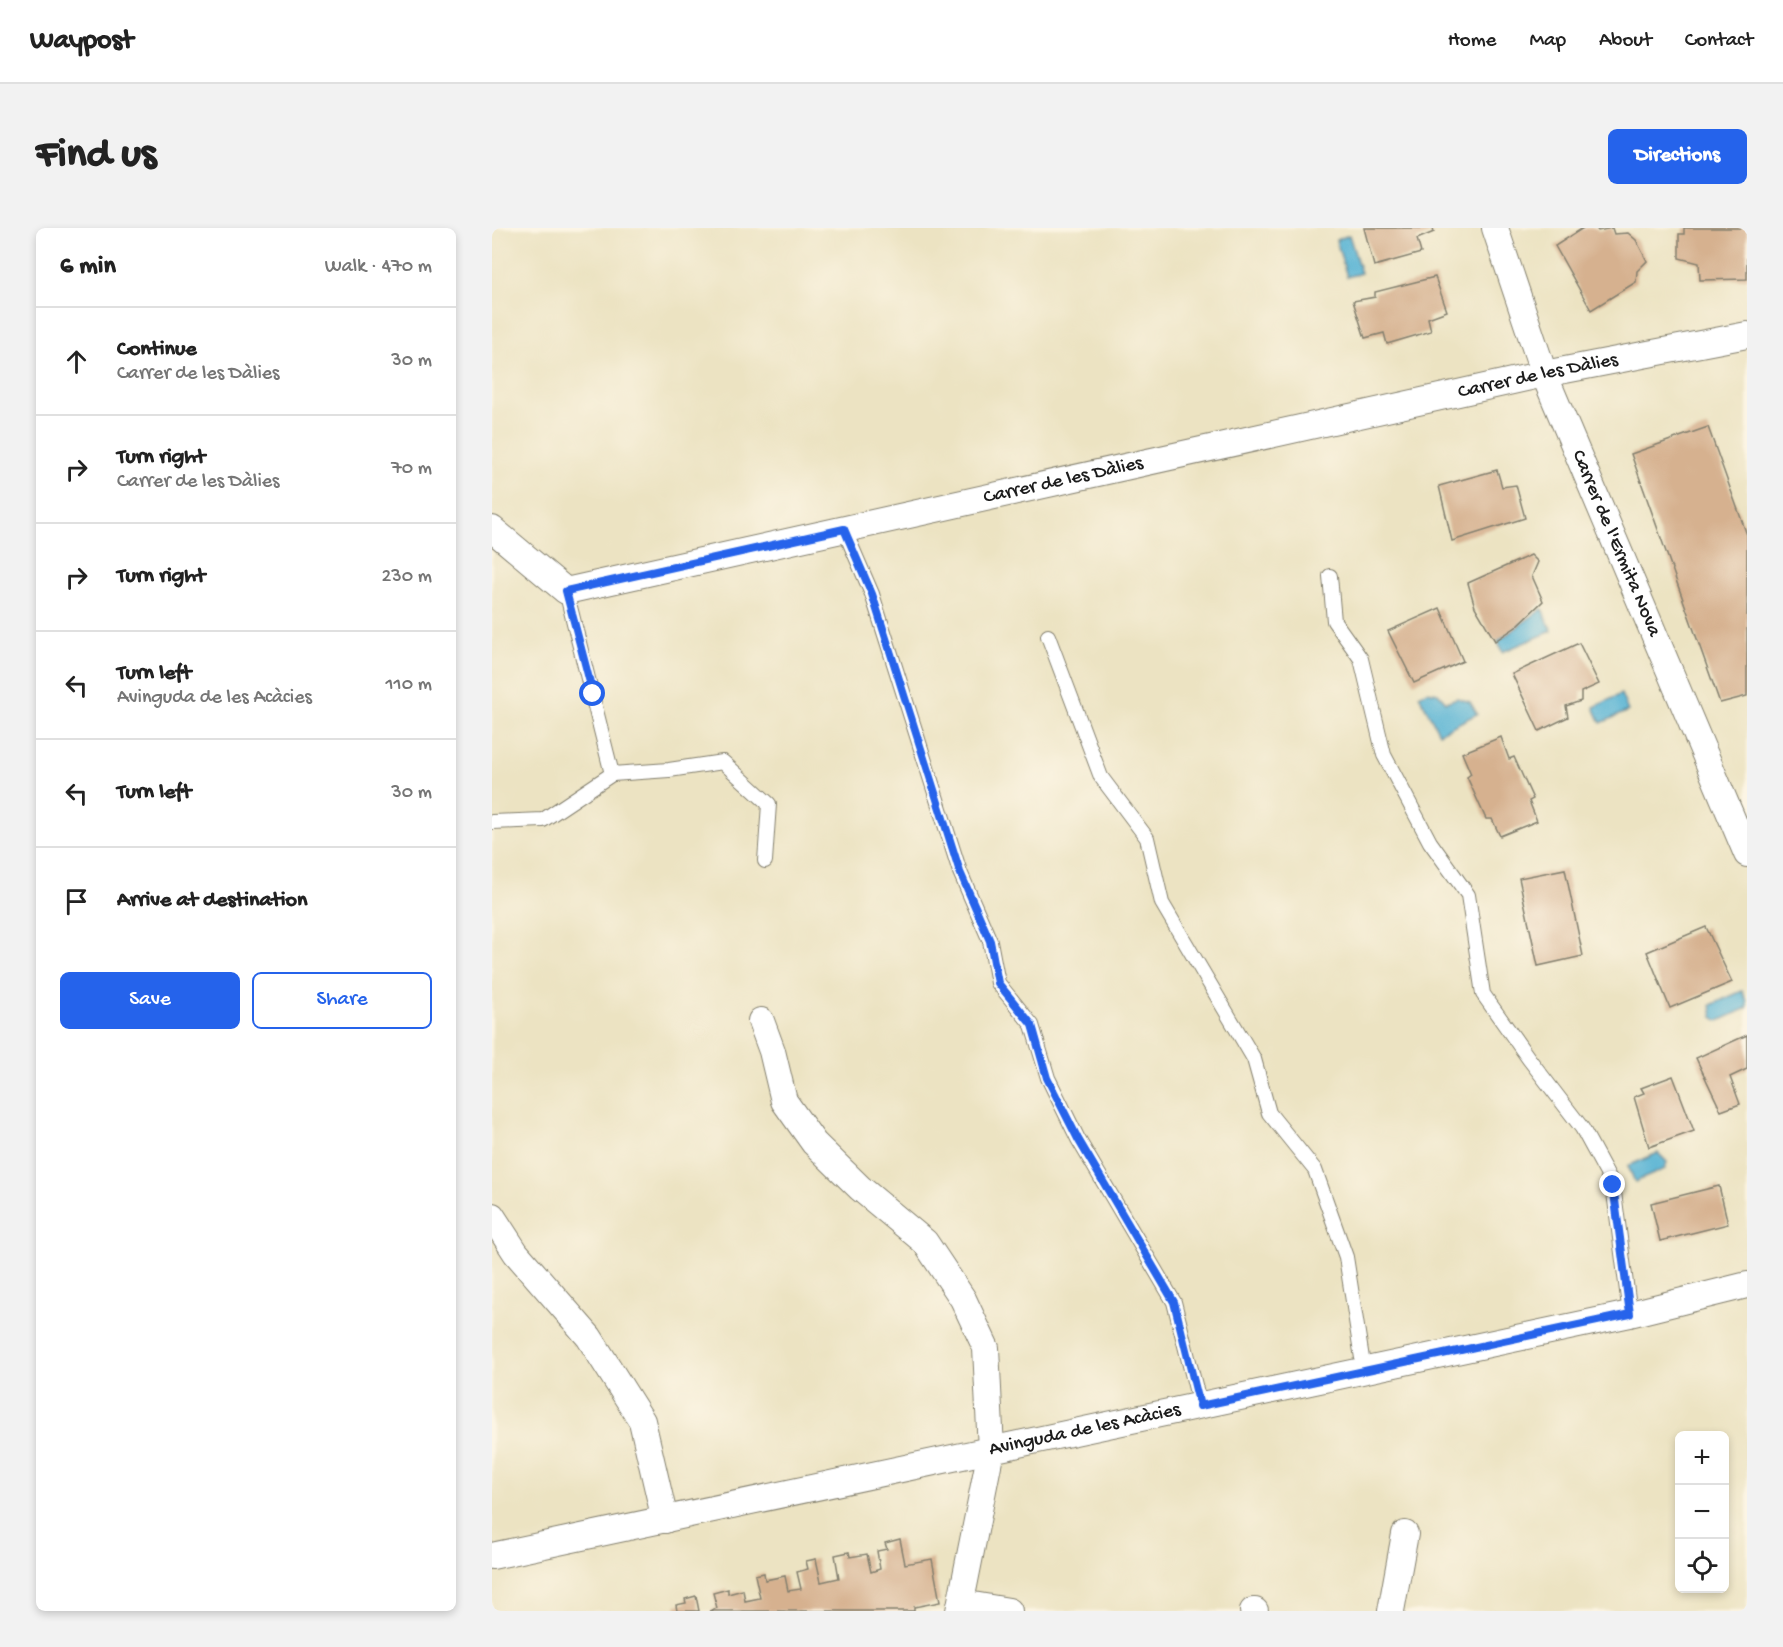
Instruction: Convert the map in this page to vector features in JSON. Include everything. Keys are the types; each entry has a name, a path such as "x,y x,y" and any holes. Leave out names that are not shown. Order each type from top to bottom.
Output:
{"street":[{"name":"Carrer de l'Ermita Nova","path":"1495,228 1544,374 1747,854"},
{"name":"Carrer de les Dàlies","path":"566,591 1544,374 1747,335"},
{"path":"492,529 566,591"},
{"path":"761,1021 772,1051 784,1101 822,1150 860,1188 925,1242 963,1299 986,1348 991,1450 960,1607 1009,1611"},
{"path":"492,1216 516,1253 589,1337 642,1421 665,1520"},
{"name":"Avinguda de les Acàcies","path":"492,1556 1630,1314 1747,1285"},
{"path":"1391,1611 1405,1534"}],"lane":[{"path":"844,529 872,594 960,872 990,941 998,983 1032,1025 1047,1078 1078,1139 1174,1302 1200,1406"},
{"path":"1330,576 1334,621 1361,660 1384,755 1430,842 1468,896 1483,994 1582,1128 1613,1185 1630,1314"},
{"path":"566,591 612,774"},
{"path":"1047,636 1101,777 1147,838 1162,903 1254,1059 1269,1113 1315,1170 1346,1257 1364,1371"},
{"path":"492,822 543,820 612,774 669,770 723,762 769,804 765,861"}],"water":[{"path":"1349,235 1361,273 1347,277 1336,240"},
{"path":"1542,609 1552,631 1502,652 1498,641"},
{"path":"1427,691 1438,693 1446,702 1457,698 1470,702 1477,714 1439,733 1419,695"},
{"path":"1621,694 1628,711 1601,723 1594,707"},
{"path":"1742,991 1747,1001 1747,1008 1719,1021 1713,1017 1711,1005"},
{"path":"1658,1153 1667,1162 1665,1169 1635,1182 1628,1166"}],"building":[{"path":"1364,228 1433,228 1434,232 1417,239 1421,253 1374,266"},
{"path":"1583,228 1596,228 1598,231 1612,228 1614,234 1628,233 1636,240 1647,261 1637,271 1636,282 1591,310 1555,246"},
{"path":"1684,228 1747,228 1747,279 1700,280 1699,263 1679,258 1679,234 1684,234"},
{"path":"1435,277 1447,311 1428,318 1431,331 1387,344 1384,333 1365,338 1353,301 1375,297 1375,292"},
{"path":"1708,427 1747,535 1747,696 1720,703 1631,454"},
{"path":"1497,470 1502,487 1516,485 1525,518 1452,541 1439,486"},
{"path":"1531,555 1538,562 1532,576 1543,601 1516,627 1495,641 1475,607 1468,583"},
{"path":"1440,608 1463,661 1414,683 1388,631"},
{"path":"1579,643 1599,684 1581,692 1581,701 1566,706 1568,717 1539,731 1512,674"},
{"path":"1501,737 1509,759 1514,757 1533,799 1529,801 1537,821 1500,836 1492,819 1486,819 1467,777 1471,774 1462,753"},
{"path":"1565,869 1583,956 1538,966 1519,878"},
{"path":"1706,927 1732,982 1670,1008 1647,952"},
{"path":"1747,1035 1747,1069 1730,1077 1740,1104 1721,1111 1696,1058"},
{"path":"1673,1076 1694,1131 1649,1147 1634,1097 1644,1093 1641,1088"},
{"path":"1719,1186 1728,1224 1660,1241 1651,1203"},
{"path":"900,1539 905,1564 932,1559 940,1602 914,1607 914,1611 709,1611 717,1608 713,1593 728,1589 728,1594 743,1590 745,1601 760,1598 755,1575 764,1573 765,1580 785,1576 788,1591 801,1589 797,1572 808,1569 806,1561 816,1559 821,1582 839,1578 835,1555 849,1552 850,1557 867,1554 871,1572 880,1569 877,1551 887,1549 885,1543"},
{"path":"696,1596 699,1611 677,1611 676,1605 686,1603 685,1599"}],"route":[{"path":"593,694 566,591 844,529 872,594 960,872 990,941 998,983 1032,1025 1047,1078 1078,1139 1174,1302 1200,1406 1630,1314 1613,1185"}]}
